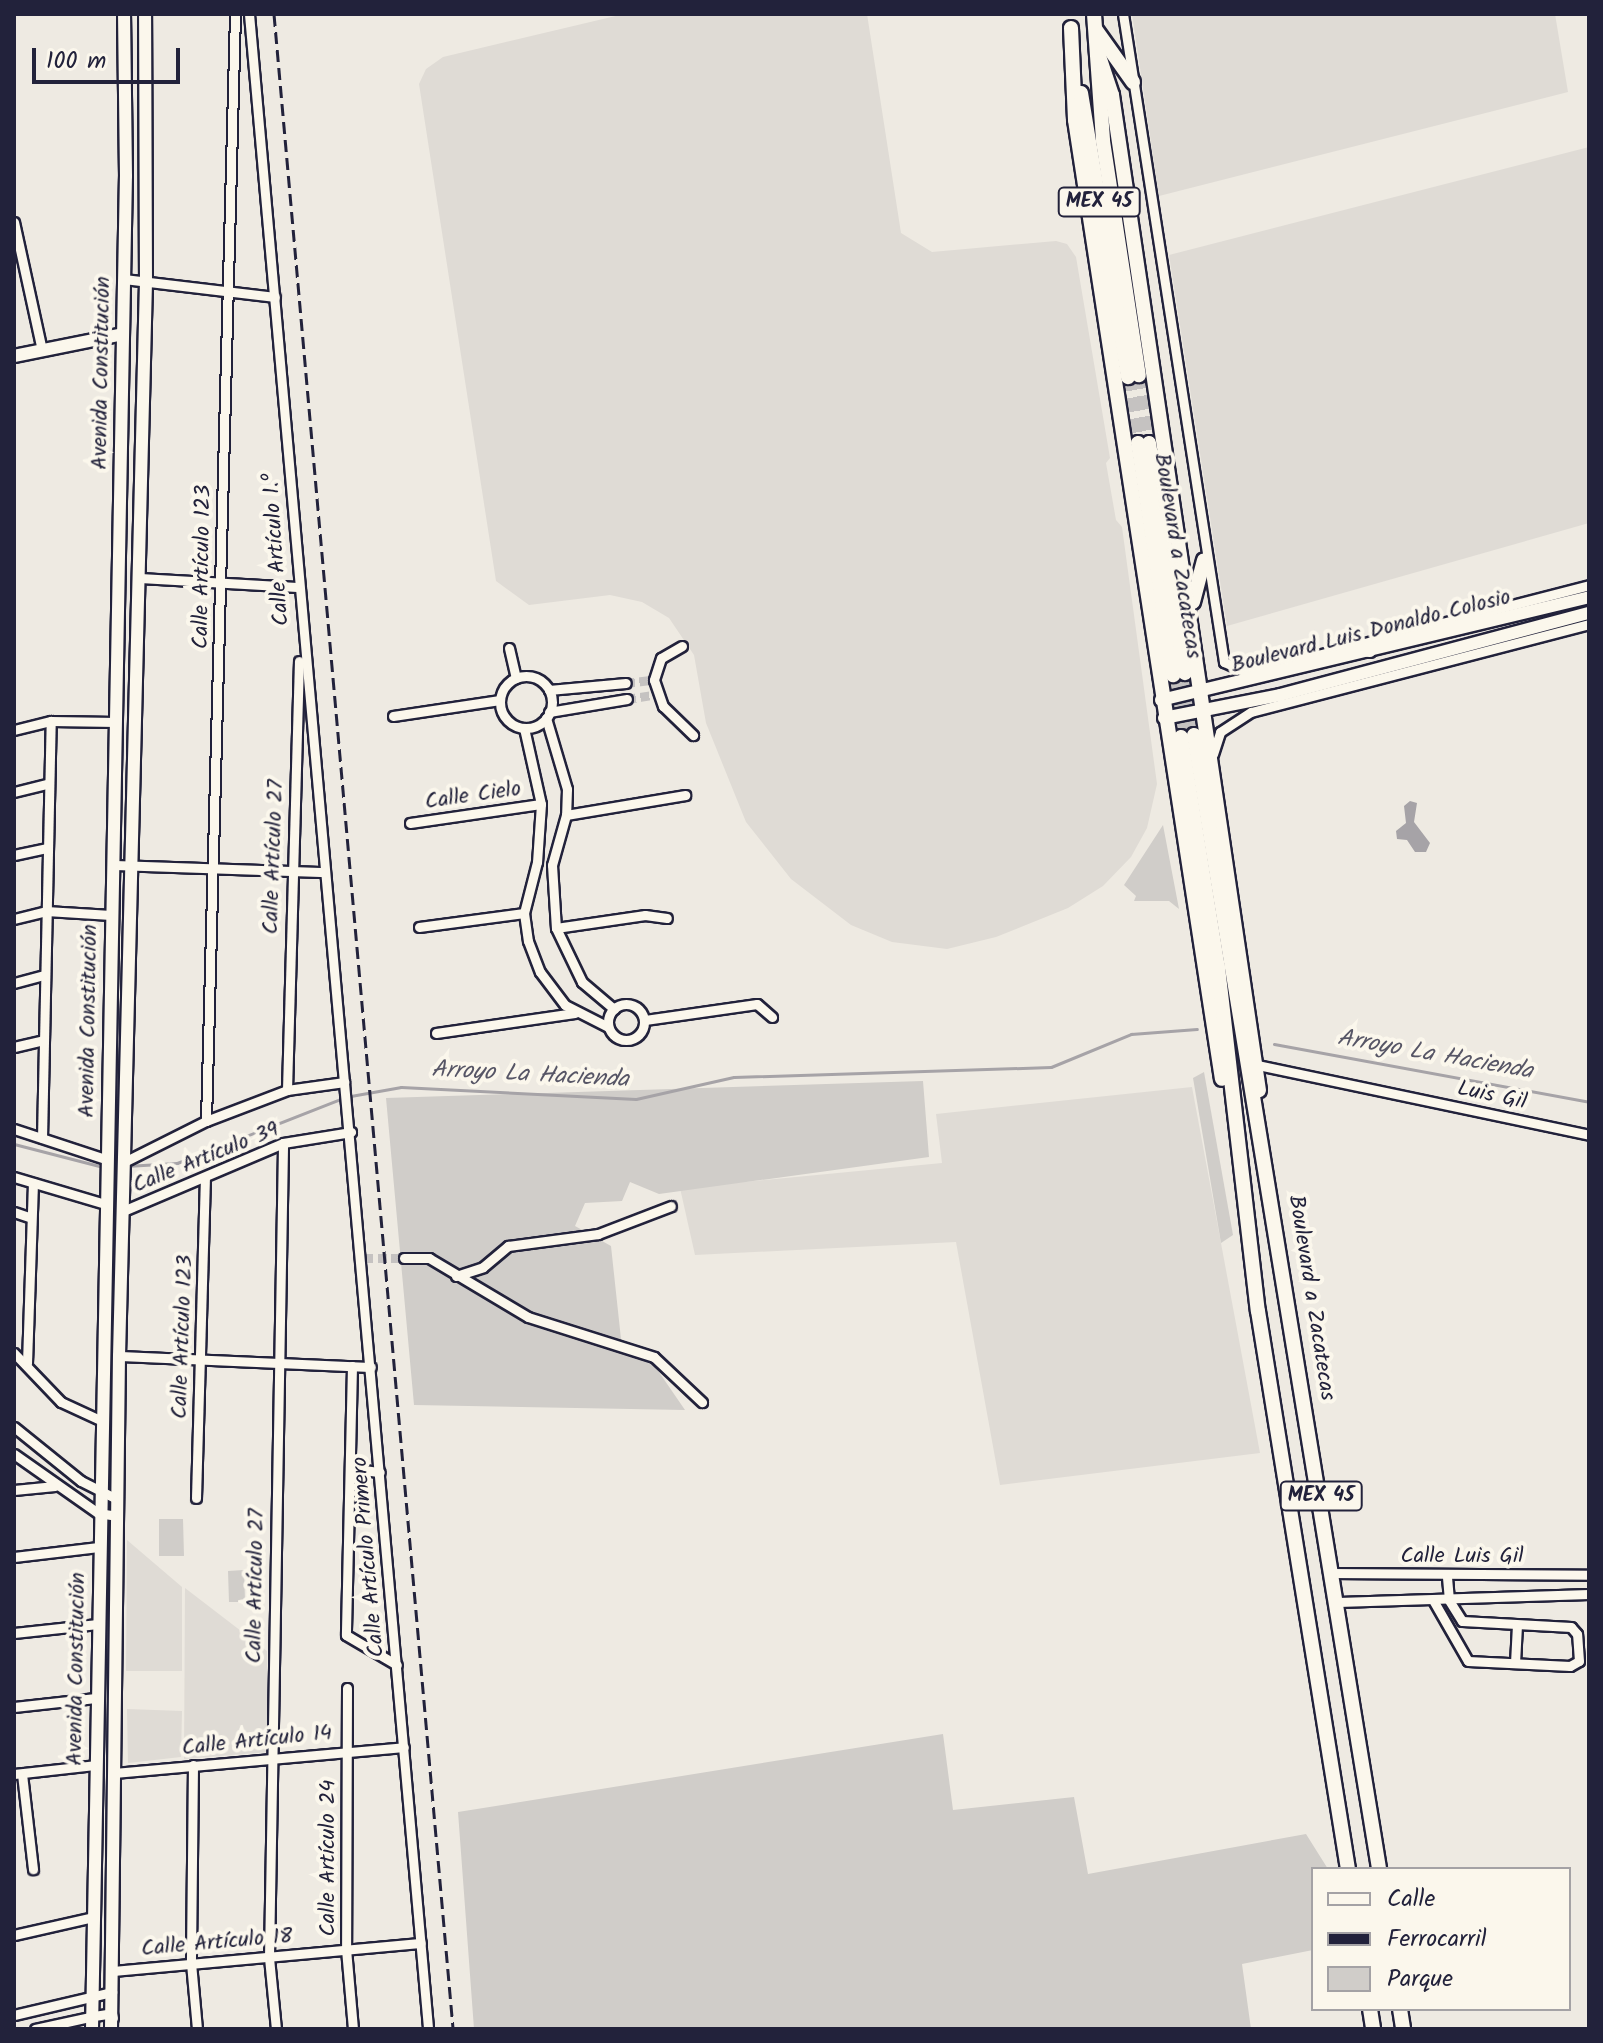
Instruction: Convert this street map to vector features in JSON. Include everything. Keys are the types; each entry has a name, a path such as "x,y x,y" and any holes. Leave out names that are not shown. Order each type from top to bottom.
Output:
{"main road":[{"name":"Avenida Constitución","path":"93,2022 98,1513 124,279 124,14"},
{"name":"Avenida Constitución","path":"113,2029 119,1356 146,284 145,14"},
{"name":"MEX 45","path":"1070,21 1134,376 1103,141 1094,14"},
{"path":"1070,21 1070,114 1206,993 1232,1126"},
{"path":"1096,30 1133,82"},
{"path":"1099,56 1112,95 1191,610 1252,1064"},
{"path":"14,356 123,334"},
{"name":"Boulevard a Zacatecas","path":"1144,443 1179,674"},
{"path":"1191,610 1204,560"},
{"name":"Boulevard Luis Donaldo Colosio","path":"1161,700 1203,694 1589,597"},
{"path":"1513,617 1530,601"},
{"name":"Boulevard Luis Donaldo Colosio","path":"1164,718 1280,695 1589,613"},
{"path":"1346,648 1377,652"},
{"path":"1412,670 1422,658"},
{"path":"1280,695 1299,699"},
{"name":"Boulevard a Zacatecas","path":"1348,1867 1232,1126 1218,967 1188,736 1252,1064 1379,1867"}],"street":[{"name":"Calle Artículo 123","path":"206,1121 235,14"},
{"name":"Calle Artículo 1.º","path":"249,14 300,625 345,1086"},
{"path":"1123,14 1204,560"},
{"path":"14,222 42,350"},
{"path":"124,279 226,294 275,297"},
{"name":"Boulevard Luis Donaldo Colosio","path":"1204,560 1224,662 1241,670 1259,670 1589,585"},
{"path":"140,578 297,587"},
{"name":"Boulevard Luis Donaldo Colosio","path":"1212,757 1220,732 1236,718 1589,624"},
{"name":"Calle Artículo 27","path":"287,1090 300,625"},
{"path":"393,716 500,700 516,678 509,648"},
{"path":"677,648 661,658 652,680 654,694 693,735"},
{"path":"516,678 534,677 549,690 626,683"},
{"path":"500,700 503,716 524,728 541,804 537,862 524,913 540,972 575,1013 608,1027 620,1040 632,1040 642,1032 645,1020 636,1006 614,1009 582,982 556,928 552,865 566,815 561,758 548,715 549,690"},
{"path":"524,728 548,715 627,699"},
{"path":"42,1138 41,1041 51,721"},
{"path":"14,730 51,721 116,722"},
{"path":"14,792 49,783"},
{"path":"566,815 685,795"},
{"name":"Calle Cielo","path":"410,823 541,804"},
{"path":"14,855 46,848"},
{"path":"537,862 552,865"},
{"path":"112,865 323,872"},
{"path":"14,919 46,911 111,915"},
{"path":"419,927 524,913"},
{"path":"556,928 645,915 667,918"},
{"path":"14,983 43,975"},
{"path":"645,1020 757,1004 772,1017"},
{"path":"608,1027 614,1009"},
{"path":"436,1033 575,1013"},
{"path":"14,1047 41,1041"},
{"name":"Luis Gil","path":"1252,1064 1589,1135"},
{"name":"Calle Artículo 39","path":"124,1164 206,1121 287,1090 345,1086"},
{"name":"Calle Artículo Primero","path":"345,1086 428,2029"},
{"path":"14,1129 105,1161"},
{"name":"Calle Artículo 39","path":"123,1211 283,1143 351,1132"},
{"name":"Calle Artículo 27","path":"276,2029 269,1957 283,1143"},
{"path":"14,1177 105,1200"},
{"name":"Calle Artículo 123","path":"196,1498 205,1177"},
{"path":"27,1363 33,1183"},
{"path":"455,1276 483,1267 508,1246 598,1234 671,1206"},
{"path":"14,1212 31,1218"},
{"path":"404,1258 429,1258 528,1317 654,1357 702,1402"},
{"path":"14,1353 27,1363 61,1402 100,1420"},
{"path":"119,1356 371,1367"},
{"path":"352,1366 346,1635 397,1665"},
{"path":"14,1427 100,1493 117,1499"},
{"path":"14,1454 55,1486 98,1513 116,1516"},
{"path":"350,1468 380,1472"},
{"path":"14,1490 55,1486"},
{"path":"14,1557 98,1547"},
{"name":"Calle Luis Gil","path":"1334,1573 1589,1575"},
{"path":"1433,1600 1468,1661 1570,1666 1579,1661 1577,1634 1571,1627 1462,1621 1449,1600 1447,1576"},
{"name":"Calle Luis Gil","path":"1338,1602 1589,1594"},
{"path":"14,1633 98,1624"},
{"path":"1515,1663 1517,1626"},
{"name":"Calle Artículo 24","path":"347,1688 346,1949 353,2029"},
{"path":"14,1707 96,1698"},
{"name":"Calle Artículo 14","path":"114,1773 404,1747"},
{"path":"33,1869 18,1774 95,1765"},
{"path":"193,1765 191,1963 197,2029"},
{"path":"14,1935 94,1917"},
{"name":"Calle Artículo 18","path":"112,1971 421,1943"},
{"path":"14,2015 112,1992"},
{"path":"35,2029 93,2022 112,2013"}],"shaded area":[{"path":"624,14 867,14 901,233 932,252 1056,241 1067,244 1076,257 1110,458 1106,463 1116,520 1122,527 1157,784 1147,828 1131,857 1103,886 1068,908 996,937 947,949 892,942 851,925 791,879 746,822 706,723 694,655 669,618 642,602 610,595 529,605 496,581 419,84 426,69 443,57"},
{"path":"1132,14 1555,14 1568,92 1159,196"},
{"path":"1589,147 1589,523 1227,626 1169,255"},
{"path":"1410,801 1417,803 1414,822 1430,843 1426,852 1415,852 1407,840 1397,839 1396,831 1406,823 1404,806"},
{"path":"1192,1087 1260,1453 1000,1485 956,1242 695,1255 680,1188 942,1163 936,1114"},
{"path":"127,1540 182,1587 182,1671 126,1671"},
{"path":"185,1588 267,1651 268,1752 184,1759"},
{"path":"127,1709 182,1711 181,1757 128,1763"}],"green space":[{"path":"1163,825 1179,909 1169,901 1134,901 1136,896 1124,885"},
{"path":"1204,1072 1233,1235 1221,1243 1193,1078"},
{"path":"923,1081 929,1157 659,1194 630,1182 622,1201 585,1203 575,1226 611,1246 621,1339 652,1362 685,1410 414,1405 386,1098"},
{"path":"159,1519 183,1519 184,1556 159,1556"},
{"path":"244,1570 245,1602 229,1602 228,1571"},
{"path":"943,1734 953,1810 1074,1797 1088,1874 1306,1834 1327,1867 1311,1867 1311,1950 1242,1964 1251,2029 474,2029 458,1812"}],"waterway":[{"name":"Arroyo La Hacienda","path":"126,1166 177,1163 345,1097 401,1087 636,1099 734,1077 1051,1067 1131,1034 1197,1029"},
{"name":"Arroyo La Hacienda","path":"1274,1044 1589,1102"},
{"name":"Arroyo La Hacienda","path":"14,1144 103,1167"}],"tunnel":[{"path":"1139,375 1149,443"},
{"path":"1128,377 1138,443"},
{"path":"1185,673 1194,735"},
{"path":"1173,675 1181,737"},
{"path":"626,683 651,680"},
{"path":"627,699 652,695"},
{"path":"364,1258 404,1258"}],"railway":[{"path":"274,14 453,2029"}]}
